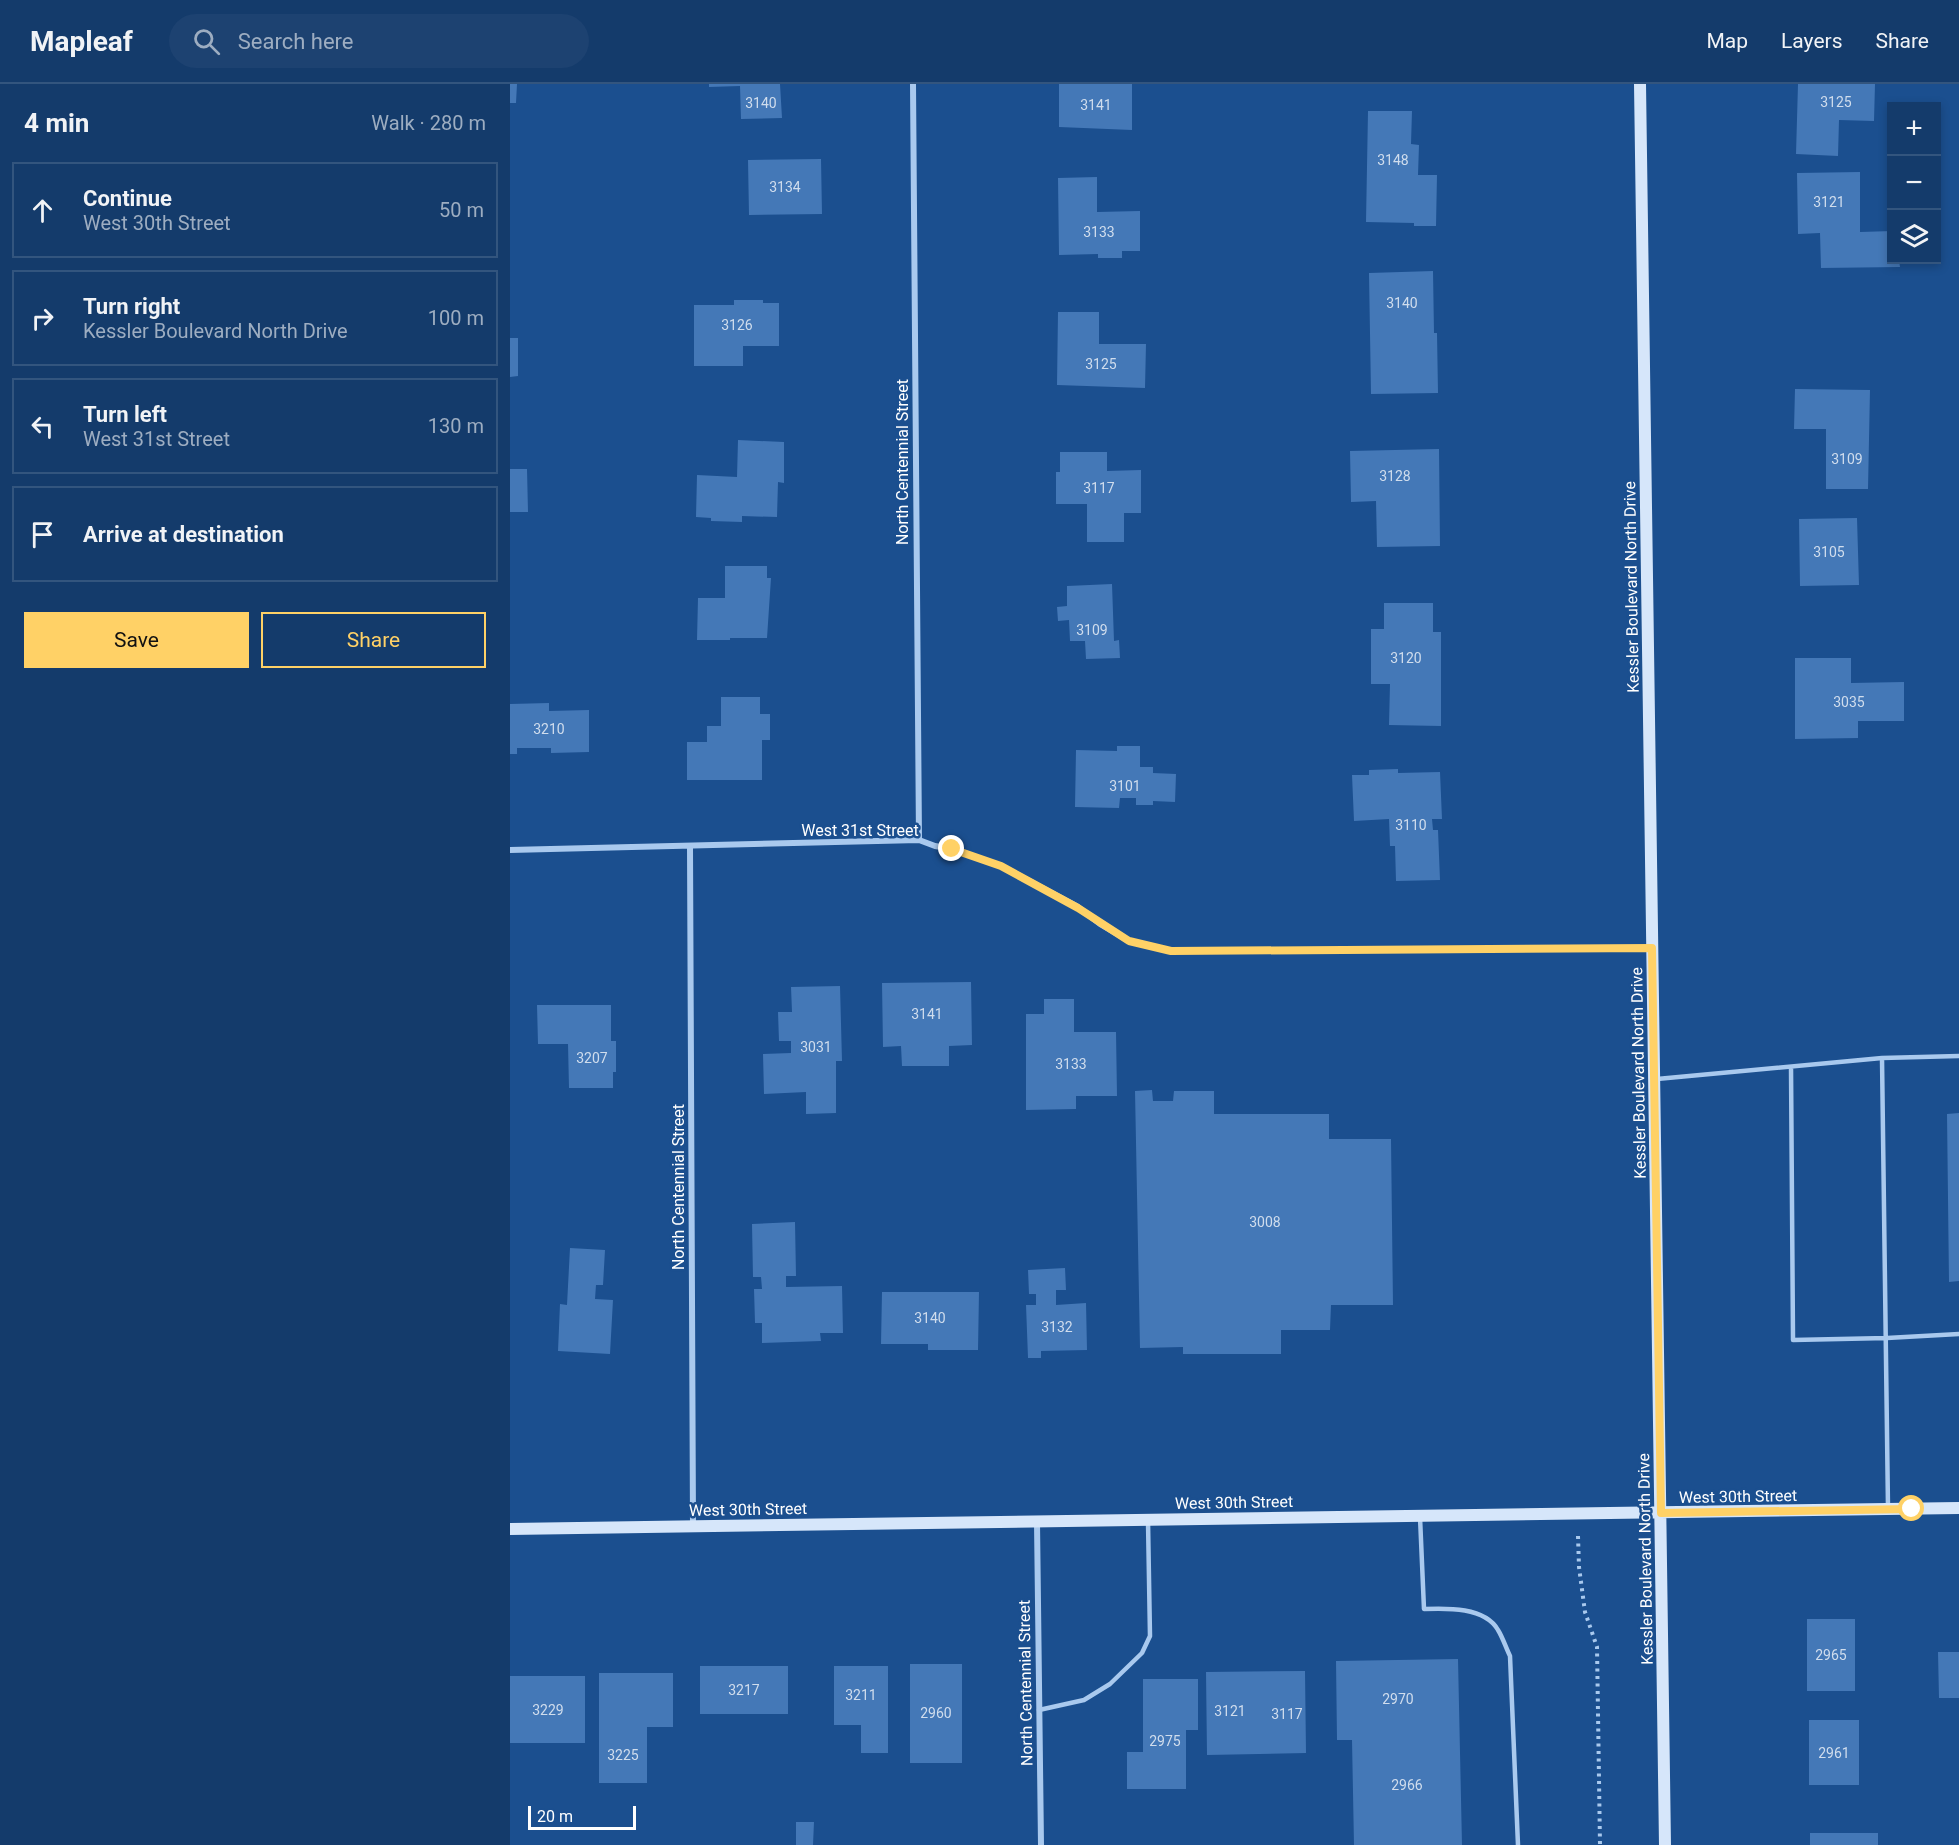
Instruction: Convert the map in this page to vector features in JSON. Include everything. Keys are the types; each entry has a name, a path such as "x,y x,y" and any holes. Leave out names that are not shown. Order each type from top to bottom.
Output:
{"main road":[{"name":"Kessler Boulevard North Drive","path":"1640,84 1665,1845"},
{"name":"West 30th Street","path":"510,1529 1959,1508"}],"street":[{"name":"North Centennial Street","path":"913,84 919,840"},
{"name":"West 31st Street","path":"510,850 919,840 1001,866 1078,908 1129,941 1171,951 1652,948"},
{"name":"North Centennial Street","path":"690,847 693,1527"},
{"name":"North Centennial Street","path":"1037,1521 1041,1845"}],"lane":[{"path":"1654,1079 1882,1058 1959,1056"},
{"path":"1882,1058 1888,1510"},
{"path":"1791,1067 1793,1340 1959,1334"},
{"path":"1420,1516 1424,1609 1456,1608 1481,1616 1497,1628 1510,1656 1518,1845"},
{"path":"1039,1710 1084,1700 1110,1684 1142,1653 1150,1636 1148,1520"}],"path":[{"path":"1578,1515 1579,1567 1586,1612 1597,1647 1600,1845"}],"building":[{"path":"510,84 517,84 516,103 510,103"},
{"path":"709,84 780,84 782,118 741,119 740,86 709,87"},
{"path":"1059,84 1132,84 1132,130 1059,127"},
{"path":"1798,84 1875,84 1874,121 1839,120 1838,156 1796,154"},
{"path":"1368,111 1412,111 1411,144 1419,145 1418,175 1437,175 1436,226 1366,222"},
{"path":"821,159 822,214 749,215 748,160"},
{"path":"1860,172 1860,232 1887,231 1887,264 1900,264 1900,267 1821,268 1820,233 1798,234 1797,173"},
{"path":"1097,177 1097,212 1140,211 1140,251 1122,251 1122,258 1098,258 1098,254 1059,255 1058,178"},
{"path":"1433,271 1438,393 1371,394 1369,273"},
{"path":"734,300 763,300 763,303 779,303 779,346 743,346 743,366 694,366 694,305 734,305"},
{"path":"1058,312 1099,312 1099,344 1146,344 1145,388 1057,385"},
{"path":"510,338 518,338 518,376 510,377"},
{"path":"1795,389 1870,390 1868,489 1826,489 1826,429 1794,429"},
{"path":"738,440 784,442 784,483 778,482 777,517 742,516 742,522 711,521 711,518 696,517 697,475 737,477"},
{"path":"1439,449 1440,546 1377,547 1376,501 1351,502 1350,451"},
{"path":"1060,452 1107,452 1107,471 1141,470 1141,513 1124,513 1124,542 1087,542 1087,504 1056,504 1056,472 1060,472"},
{"path":"510,469 527,469 528,512 510,512"},
{"path":"1857,518 1859,585 1800,586 1799,519"},
{"path":"725,566 767,566 767,578 771,578 767,638 697,640 698,598 725,598"},
{"path":"1112,584 1114,641 1119,640 1120,658 1086,659 1085,641 1070,641 1069,620 1058,621 1057,607 1067,606 1067,586"},
{"path":"1384,603 1433,603 1433,632 1441,632 1441,726 1389,725 1390,684 1371,684 1371,629 1384,629"},
{"path":"1795,658 1851,658 1851,683 1904,682 1904,721 1858,721 1858,738 1795,739"},
{"path":"721,697 760,697 760,714 770,714 770,740 762,740 762,780 687,780 687,742 707,742 707,726 721,726"},
{"path":"549,703 549,711 589,710 589,752 551,753 551,748 517,748 517,754 510,754 510,704"},
{"path":"1117,746 1140,746 1140,767 1153,767 1153,773 1176,774 1175,802 1153,801 1153,805 1136,805 1136,798 1120,798 1119,808 1075,807 1076,750 1117,751"},
{"path":"1398,769 1398,773 1440,772 1442,819 1432,819 1433,830 1438,830 1440,880 1396,881 1395,846 1390,846 1389,819 1354,821 1352,775 1369,775 1369,770"},
{"path":"971,982 972,1045 949,1046 949,1066 902,1066 901,1046 883,1047 882,983"},
{"path":"840,986 842,1061 836,1061 836,1113 806,1114 806,1092 764,1094 763,1054 791,1053 791,1041 779,1041 778,1012 792,1012 791,987"},
{"path":"1044,999 1074,999 1074,1032 1116,1032 1117,1096 1076,1096 1076,1109 1026,1110 1026,1014 1044,1014"},
{"path":"537,1005 611,1005 611,1041 616,1041 616,1072 613,1072 613,1088 569,1088 568,1044 538,1044"},
{"path":"1152,1090 1153,1101 1173,1101 1174,1091 1214,1091 1214,1114 1329,1114 1329,1139 1391,1139 1393,1305 1331,1305 1330,1330 1281,1330 1281,1354 1183,1354 1183,1347 1140,1348 1135,1091"},
{"path":"1959,1113 1959,1281 1949,1282 1947,1114"},
{"path":"795,1222 796,1276 786,1276 786,1287 842,1286 843,1333 820,1333 821,1341 762,1343 762,1323 755,1323 754,1289 762,1289 761,1277 753,1277 752,1224"},
{"path":"570,1248 605,1250 603,1285 596,1285 595,1299 613,1300 610,1354 558,1351 560,1304 567,1305"},
{"path":"1065,1268 1066,1290 1056,1290 1056,1305 1086,1303 1087,1350 1041,1351 1041,1358 1028,1358 1026,1305 1036,1305 1036,1294 1029,1294 1028,1270"},
{"path":"882,1292 979,1292 978,1350 928,1350 928,1344 881,1344"},
{"path":"1807,1619 1855,1619 1855,1691 1807,1691"},
{"path":"1938,1652 1959,1652 1959,1698 1939,1698"},
{"path":"1458,1659 1462,1845 1354,1845 1352,1740 1337,1740 1336,1661"},
{"path":"910,1664 962,1664 962,1763 910,1763"},
{"path":"700,1666 788,1666 788,1714 700,1714"},
{"path":"834,1666 888,1666 888,1753 861,1753 861,1725 834,1725"},
{"path":"1305,1671 1306,1753 1207,1755 1206,1672"},
{"path":"599,1673 673,1673 673,1727 647,1727 647,1783 599,1783"},
{"path":"510,1676 585,1676 585,1743 510,1743"},
{"path":"1143,1679 1198,1679 1198,1730 1186,1730 1186,1789 1127,1789 1127,1752 1143,1752"},
{"path":"1809,1720 1859,1720 1859,1785 1809,1785"},
{"path":"796,1822 814,1822 813,1845 796,1845"},
{"path":"1810,1833 1878,1833 1878,1845 1810,1845"}],"route":[{"path":"952,849 1001,866 1078,908 1129,941 1171,951 1652,948 1661,1513 1912,1509"}]}
